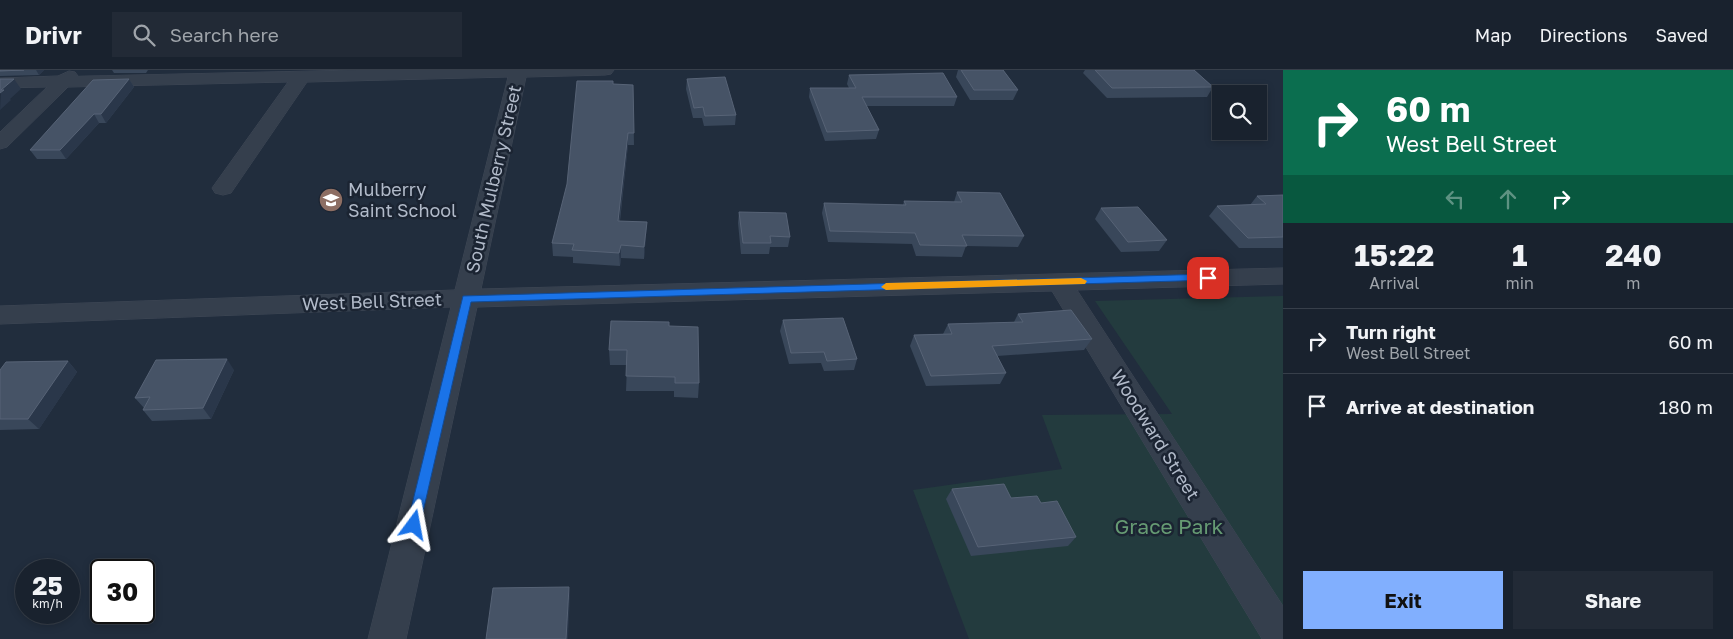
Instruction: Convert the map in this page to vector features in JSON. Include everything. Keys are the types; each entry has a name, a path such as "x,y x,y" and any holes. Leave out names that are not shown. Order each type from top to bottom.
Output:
{"street":[{"path":"0,83 69,76 301,77 605,70"},
{"name":"South Mulberry Street","path":"387,639 519,71"},
{"path":"289,94 380,91 391,75"},
{"path":"0,143 69,76"},
{"path":"223,188 301,77"},
{"name":"West Bell Street","path":"0,315 466,298 1283,276"},
{"name":"Woodward Street","path":"1058,282 1283,639"}],"green space":[{"name":"Grace Park","path":"1283,296 1283,639 969,639 913,490 1062,469 1042,415 1172,414 1095,301"}],"building":[{"path":"961,70 1003,70 1018,90 974,90"},
{"path":"1095,70 1194,70 1212,86 1212,87 1112,88"},
{"path":"943,73 957,97 862,97 879,130 827,132 810,88 856,88 849,75"},
{"path":"725,77 736,115 705,116 703,107 694,108 687,79"},
{"path":"0,79 14,79 0,93"},
{"path":"129,79 101,114 94,114 60,150 30,150 93,80"},
{"path":"577,81 613,81 613,84 633,85 634,133 628,133 618,221 647,222 644,247 621,245 619,253 572,250 574,244 552,243 567,184"},
{"path":"957,192 1000,193 1024,236 962,235 967,246 920,245 915,233 830,231 824,203 906,205 904,201 962,202"},
{"path":"1283,195 1283,237 1248,238 1217,206 1266,204 1257,196"},
{"path":"1138,207 1167,240 1128,242 1101,208"},
{"path":"739,212 786,213 790,237 770,236 771,243 743,243"},
{"path":"1071,310 1092,339 992,346 1006,373 931,376 914,335 952,334 948,324 1023,322 1018,314"},
{"path":"843,318 857,359 827,361 824,352 791,353 783,320"},
{"path":"611,321 669,322 669,326 698,327 699,383 675,383 675,377 626,376 627,350 609,350"},
{"path":"227,359 203,408 143,410 150,397 135,398 156,360"},
{"path":"68,361 28,419 0,419 0,370 6,362"},
{"path":"1004,484 1011,498 1037,496 1041,503 1057,501 1076,537 978,547 952,489"},
{"path":"569,587 566,639 486,639 493,588"}],"slow traffic":[{"path":"886,287 1081,281"}],"place":[{"name":"Mulberry Saint School","path":"331,200"}],"route":[{"path":"414,525 466,298 1208,278"}]}
